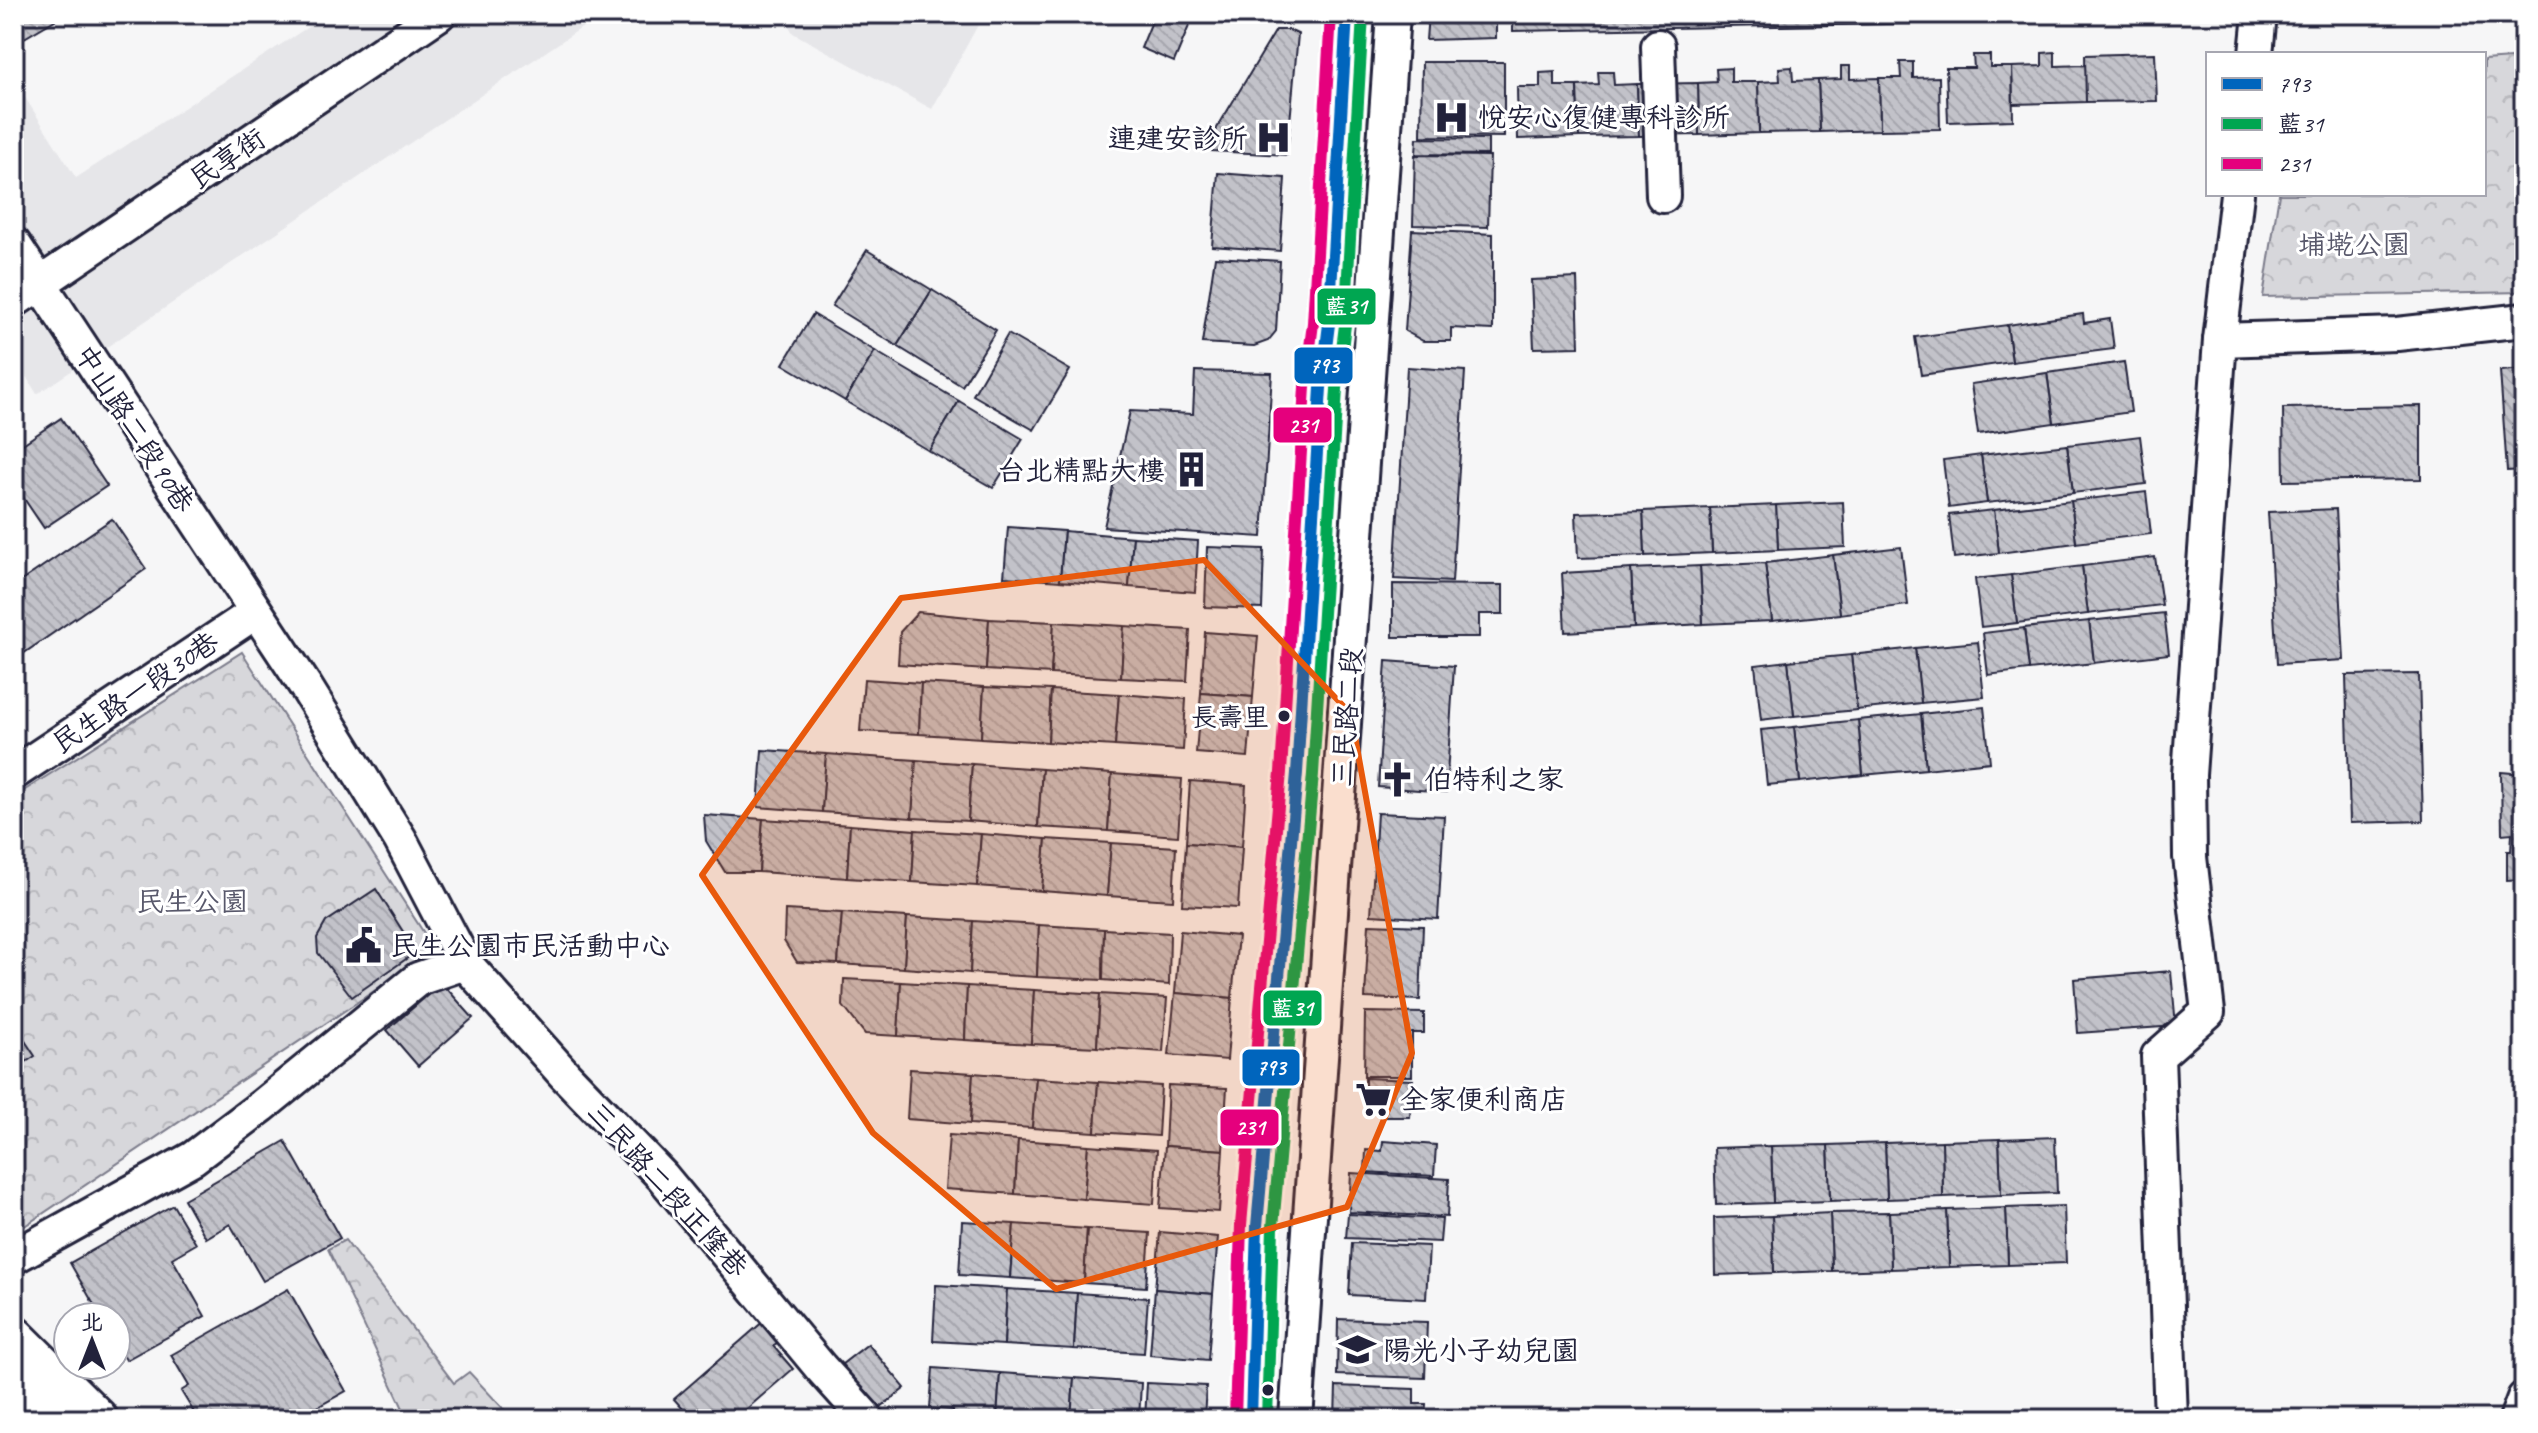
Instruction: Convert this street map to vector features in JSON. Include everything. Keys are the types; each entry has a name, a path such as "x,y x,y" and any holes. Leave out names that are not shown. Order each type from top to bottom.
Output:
{"highway":[{"path":"14,1370 63,1419"}],"main road":[{"path":"14,1337 97,1419"}],"street":[{"name":"民享街","path":"27,292 439,14"},
{"name":"三民路二段","path":"1251,1419 1257,1226 1297,773 1321,388 1329,324 1347,14"},
{"name":"三民路二段","path":"1296,1419 1393,14"},
{"path":"1658,46 1663,196"},
{"path":"2171,1419 2158,1056 2208,1012 2190,857 2189,775 2220,340 2237,196"},
{"name":"中山路二段90巷","path":"14,244 27,292 256,612"},
{"path":"2220,340 2397,334 2524,320"},
{"name":"民生路一段30巷","path":"14,773 256,612"},
{"name":"三民路二段正隆巷","path":"256,612 400,839 465,963 565,1075 662,1176 867,1419"},
{"path":"14,1257 193,1158 418,979 465,963"},
{"path":"2516,1419 2524,1398"}],"highlighted area":[{"path":"1204,560 1351,714 1412,1053 1347,1207 1056,1289 873,1133 702,875 901,598"}],"shaded area":[{"path":"328,14 602,14 37,394 14,357 14,80 76,178"},
{"path":"782,14 984,14 932,109 793,33"}],"green space":[{"name":"埔墘公園","path":"2524,57 2524,292 2263,297 2279,196 2486,196 2486,60"},
{"name":"民生公園","path":"242,652 435,950 14,1233 14,797"},
{"path":"345,1240 454,1383 469,1372 513,1419 408,1419 328,1249"}],"building":[{"path":"14,14 65,14 14,44"},
{"path":"1155,14 1194,14 1174,62 1141,48"},
{"path":"1428,14 1496,14 1496,38 1426,40"},
{"path":"1513,14 1938,14 1938,23 1513,31"},
{"path":"1276,30 1298,34 1287,155 1212,151 1217,128"},
{"path":"2055,52 2055,66 2086,65 2086,102 2013,104 2012,67 2042,66 2042,53"},
{"path":"2155,53 2157,101 2086,102 2085,55"},
{"path":"1973,55 1990,55 1990,67 2012,67 2013,120 1948,122 1946,68 1974,68"},
{"path":"1422,62 1504,62 1504,137 1421,136"},
{"path":"1900,62 1913,62 1913,78 1939,77 1940,129 1880,130 1879,78 1901,78"},
{"path":"1841,66 1850,66 1850,79 1879,78 1880,130 1820,132 1818,80 1841,79"},
{"path":"1792,67 1793,81 1818,80 1820,132 1759,133 1758,82 1780,81 1779,68"},
{"path":"1731,68 1731,82 1758,82 1759,133 1699,135 1698,83 1717,82 1716,69"},
{"path":"1555,72 1555,86 1577,86 1579,137 1518,139 1517,87 1540,87 1540,73"},
{"path":"1598,72 1613,72 1614,85 1637,84 1639,136 1579,137 1577,86 1599,85"},
{"path":"1698,83 1699,135 1639,136 1637,84"},
{"path":"1417,138 1488,139 1488,155 1416,154"},
{"path":"1415,155 1490,156 1488,227 1413,225"},
{"path":"1218,173 1285,178 1280,251 1212,246"},
{"path":"1412,230 1493,234 1493,330 1451,328 1451,341 1423,341 1405,331"},
{"path":"867,250 932,290 897,346 832,306"},
{"path":"1215,257 1280,261 1276,331 1268,341 1254,346 1202,343"},
{"path":"1577,278 1579,347 1534,348 1531,280"},
{"path":"932,290 996,330 962,386 897,346"},
{"path":"813,314 875,351 845,401 783,364"},
{"path":"2083,314 2084,323 2110,319 2114,349 2012,362 2007,325"},
{"path":"2007,325 2012,362 1921,375 1915,337"},
{"path":"1008,334 1070,370 1034,430 973,395"},
{"path":"875,351 959,401 929,451 845,401"},
{"path":"2124,362 2131,412 2054,423 2047,373"},
{"path":"1407,367 1465,371 1452,582 1394,579"},
{"path":"2524,369 2524,470 2507,471 2500,371"},
{"name":"台北精點大樓","path":"1195,371 1272,373 1262,537 1104,527 1130,411 1193,414"},
{"path":"2047,373 2054,423 1978,434 1971,384"},
{"path":"959,401 1023,439 993,488 929,451"},
{"path":"2421,406 2421,479 2284,481 2283,408"},
{"path":"61,418 107,486 44,528 14,484 14,450"},
{"path":"2140,436 2146,484 2073,493 2067,445"},
{"path":"2067,445 2073,493 1987,503 1981,455"},
{"path":"1981,455 1987,503 1949,508 1943,460"},
{"path":"2518,491 2524,491 2523,725"},
{"path":"2146,492 2151,534 2076,543 2071,501"},
{"path":"2071,501 2076,543 1999,553 1994,510"},
{"path":"1843,502 1845,547 1778,550 1776,505"},
{"path":"1776,505 1778,550 1712,553 1710,508"},
{"path":"1710,508 1712,553 1645,556 1643,511"},
{"path":"2336,509 2344,660 2277,664 2268,512"},
{"path":"1994,510 1999,553 1954,558 1949,515"},
{"path":"1643,511 1645,556 1578,558 1576,513"},
{"path":"112,519 146,569 14,660 14,586"},
{"path":"1008,527 1064,531 1060,581 1004,577"},
{"path":"1064,531 1133,537 1129,587 1060,581"},
{"path":"1133,537 1198,541 1195,592 1129,587"},
{"path":"1207,547 1264,549 1262,609 1205,607"},
{"path":"1901,547 1908,605 1840,614 1833,555"},
{"path":"1833,555 1840,614 1772,621 1765,563"},
{"path":"2155,557 2162,605 2088,614 2082,566"},
{"path":"1765,563 1772,621 1703,624 1700,566"},
{"path":"1700,566 1703,624 1634,628 1631,569"},
{"path":"2082,566 2088,614 2017,623 2011,575"},
{"path":"1631,569 1634,628 1565,632 1562,573"},
{"path":"2011,575 2017,623 1981,627 1975,579"},
{"path":"1393,584 1503,585 1503,614 1479,614 1479,637 1393,637"},
{"path":"918,612 989,619 986,670 898,664 900,632"},
{"path":"2164,613 2169,654 2094,663 2089,621"},
{"path":"989,619 1054,622 1051,674 986,670"},
{"path":"2089,621 2094,663 2029,670 2024,628"},
{"path":"1054,622 1124,626 1121,678 1051,674"},
{"path":"1124,626 1190,630 1187,681 1121,678"},
{"path":"2024,628 2029,670 1988,675 1983,633"},
{"path":"1205,632 1258,636 1253,697 1201,693"},
{"path":"1978,642 1984,697 1921,703 1915,648"},
{"path":"1915,648 1921,703 1857,710 1851,655"},
{"path":"1851,655 1857,710 1794,716 1788,661"},
{"path":"1386,661 1454,666 1446,792 1378,787"},
{"path":"1788,661 1794,716 1761,720 1755,665"},
{"path":"2419,674 2423,821 2350,823 2346,675"},
{"path":"864,679 921,683 919,734 860,731"},
{"path":"921,683 984,687 981,738 919,734"},
{"path":"984,687 1051,690 1048,742 981,738"},
{"path":"1051,690 1119,694 1115,746 1048,742"},
{"path":"1201,693 1253,697 1248,757 1196,753"},
{"path":"1119,694 1186,699 1183,750 1115,746"},
{"path":"1984,707 1990,762 1926,769 1921,714"},
{"path":"1921,714 1926,769 1863,775 1858,720"},
{"path":"1858,720 1863,775 1800,782 1794,727"},
{"path":"1794,727 1800,782 1767,785 1761,730"},
{"path":"762,750 826,754 822,812 758,807"},
{"path":"826,754 916,760 912,818 822,812"},
{"path":"916,760 972,764 968,821 912,818"},
{"path":"972,764 1042,769 1038,827 968,821"},
{"path":"1042,769 1112,774 1108,831 1038,827"},
{"path":"2501,772 2524,774 2524,879 2507,880 2507,851 2511,851 2512,833 2502,834"},
{"path":"1112,774 1182,779 1178,836 1108,831"},
{"path":"1190,781 1246,785 1242,847 1186,843"},
{"path":"1377,813 1444,816 1438,919 1371,915"},
{"path":"704,815 763,819 759,872 725,872 706,841"},
{"path":"763,819 850,825 847,878 759,872"},
{"path":"850,825 915,830 912,882 847,878"},
{"path":"915,830 981,834 977,886 912,882"},
{"path":"981,834 1046,839 1042,891 977,886"},
{"path":"1046,839 1111,843 1107,896 1042,891"},
{"path":"1111,843 1176,847 1173,900 1107,896"},
{"path":"1186,843 1242,847 1238,908 1182,905"},
{"name":"民生公園市民活動中心","path":"376,889 416,952 352,997 318,953 317,938 326,922"},
{"path":"785,910 842,913 838,964 797,962 784,941"},
{"path":"842,913 907,917 904,968 838,964"},
{"path":"907,917 973,921 970,973 904,968"},
{"path":"973,921 1039,925 1037,977 970,973"},
{"path":"1369,924 1423,926 1420,1000 1365,998"},
{"path":"1039,925 1104,929 1103,980 1037,977"},
{"path":"1104,929 1170,933 1169,985 1103,980"},
{"path":"1180,931 1238,936 1232,998 1175,993"},
{"path":"2171,971 2176,1026 2078,1033 2074,979"},
{"path":"844,979 901,982 898,1036 865,1034 843,1006"},
{"path":"901,982 967,986 965,1040 898,1036"},
{"path":"442,983 473,1018 418,1066 387,1030"},
{"path":"967,986 1034,990 1031,1044 965,1040"},
{"path":"1034,990 1100,994 1097,1047 1031,1044"},
{"path":"1175,993 1232,998 1227,1060 1169,1055"},
{"path":"1100,994 1167,998 1163,1052 1097,1047"},
{"path":"1365,1012 1424,1013 1424,1033 1412,1033 1412,1076 1364,1076"},
{"path":"14,1024 35,1056 14,1070"},
{"path":"910,1069 973,1073 970,1124 907,1119"},
{"path":"973,1073 1036,1078 1032,1128 970,1124"},
{"path":"1036,1078 1098,1082 1095,1132 1032,1128"},
{"path":"1365,1078 1413,1080 1410,1117 1381,1117 1365,1097"},
{"path":"1098,1082 1161,1086 1158,1136 1095,1132"},
{"path":"1168,1085 1227,1088 1223,1150 1165,1146"},
{"path":"949,1135 1018,1140 1015,1194 945,1189"},
{"path":"2055,1137 2057,1193 2001,1195 1999,1139"},
{"path":"1999,1139 2001,1195 1943,1197 1942,1141"},
{"path":"1018,1140 1088,1145 1084,1199 1015,1194"},
{"path":"285,1141 340,1238 263,1281 230,1224 206,1238 184,1199"},
{"path":"1383,1141 1436,1145 1434,1176 1365,1172 1366,1150 1382,1151"},
{"path":"1942,1141 1943,1197 1887,1199 1885,1143"},
{"path":"1885,1143 1887,1199 1830,1201 1828,1145"},
{"path":"1088,1145 1157,1150 1154,1204 1084,1199"},
{"path":"1828,1145 1830,1201 1773,1203 1771,1146"},
{"path":"1165,1146 1223,1150 1219,1212 1160,1208"},
{"path":"1771,1146 1773,1203 1716,1205 1714,1148"},
{"path":"1351,1173 1449,1179 1447,1217 1349,1212"},
{"path":"173,1205 196,1244 172,1258 205,1316 132,1357 132,1301 92,1301 70,1263"},
{"path":"2064,1206 2066,1263 2008,1265 2006,1208"},
{"path":"2006,1208 2008,1265 1949,1267 1947,1210"},
{"path":"1947,1210 1949,1267 1891,1269 1889,1212"},
{"path":"1889,1212 1891,1269 1832,1271 1830,1213"},
{"path":"1830,1213 1832,1271 1774,1273 1772,1216"},
{"path":"1348,1214 1442,1219 1440,1242 1346,1238"},
{"path":"1772,1216 1774,1273 1715,1275 1714,1218"},
{"path":"962,1221 1014,1224 1010,1278 959,1275"},
{"path":"1014,1224 1087,1229 1084,1283 1010,1278"},
{"path":"1087,1229 1150,1233 1146,1287 1084,1283"},
{"path":"1160,1232 1218,1237 1213,1294 1155,1289"},
{"path":"1352,1243 1429,1246 1426,1299 1349,1295"},
{"path":"936,1285 1007,1289 1004,1345 933,1341"},
{"path":"288,1289 346,1391 296,1419 198,1419 181,1391 189,1386 171,1355"},
{"path":"1007,1289 1077,1293 1074,1349 1004,1345"},
{"path":"1155,1289 1213,1294 1208,1360 1150,1355"},
{"path":"1077,1293 1148,1298 1144,1353 1074,1349"},
{"path":"1338,1319 1427,1322 1425,1378 1337,1375"},
{"path":"765,1320 782,1339 773,1346 793,1369 735,1419 692,1419 674,1399"},
{"path":"868,1344 905,1388 877,1410 841,1365"},
{"path":"933,1368 1000,1373 997,1419 953,1419 953,1410 930,1408"},
{"path":"1000,1373 1074,1378 1071,1419 997,1419"},
{"path":"1074,1378 1141,1383 1139,1419 1071,1419"},
{"path":"1147,1383 1206,1386 1204,1419 1145,1419"},
{"path":"1336,1386 1414,1389 1414,1404 1426,1404 1425,1419 1335,1419"}],"transit line":[{"name":"231","path":"1235,1419 1241,1225 1281,772 1331,14"},
{"name":"793","path":"1251,1419 1257,1226 1297,773 1321,388 1329,324 1347,14"},
{"name":"藍31","path":"1267,1419 1273,1227 1313,774 1337,389 1345,325 1363,15"}],"place":[{"name":"悅安心復健專科診所","path":"1452,117"},
{"name":"連建安診所","path":"1274,138"},
{"name":"台北精點大樓","path":"1191,470"},
{"name":"長壽里","path":"1284,716"},
{"name":"伯特利之家","path":"1398,779"},
{"name":"民生公園市民活動中心","path":"364,945"},
{"name":"全家便利商店","path":"1374,1099"},
{"name":"陽光小子幼兒園","path":"1357,1350"}]}
